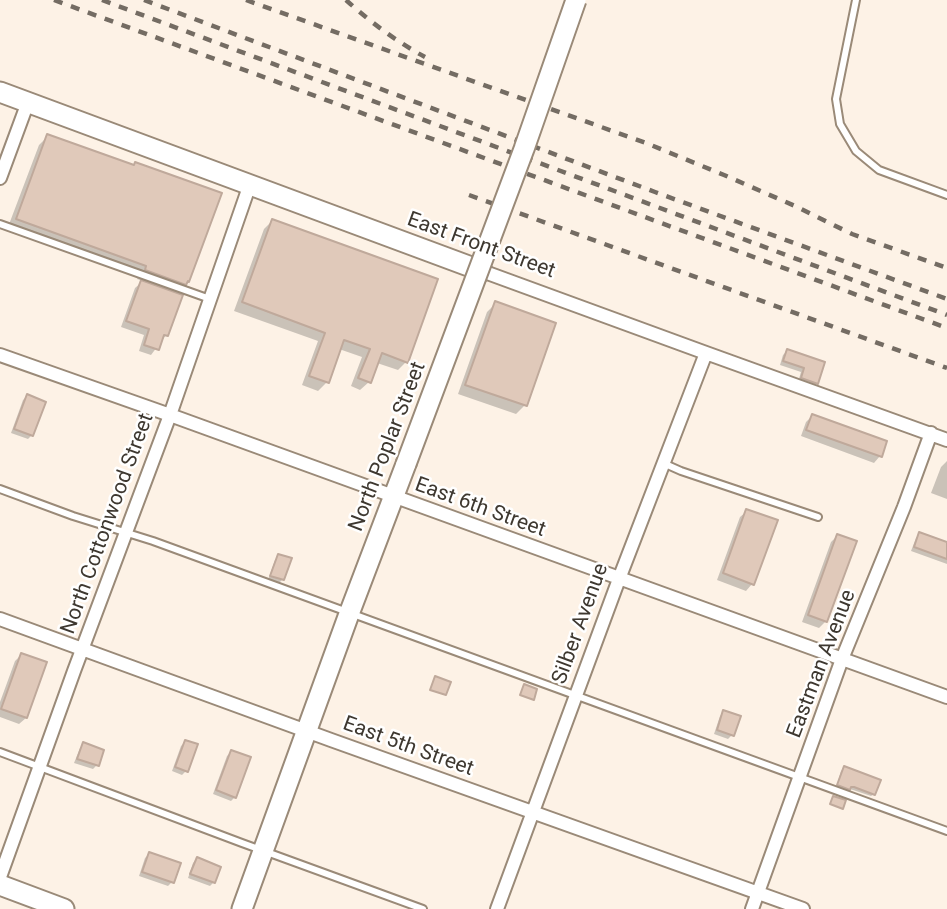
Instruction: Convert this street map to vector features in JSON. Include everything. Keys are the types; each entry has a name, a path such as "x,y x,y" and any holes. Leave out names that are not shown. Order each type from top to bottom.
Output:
{"main road":[{"name":"North Poplar Street","path":"242,909 349,614 524,149 576,0"},
{"name":"East Front Street","path":"0,92 482,271"},
{"path":"0,885 64,909"}],"street":[{"path":"0,178 28,102"},
{"name":"North Cottonwood Street","path":"0,877 170,415 250,184"},
{"name":"East Front Street","path":"482,271 947,440"},
{"name":"Silber Avenue","path":"497,909 706,353"},
{"name":"East 6th Street","path":"0,355 947,697"},
{"name":"Eastman Avenue","path":"752,909 842,659 931,433"},
{"name":"East 5th Street","path":"0,620 803,909"}],"lane":[{"path":"856,0 836,99 840,124 856,151 879,170 947,195"},
{"path":"0,224 210,299"},
{"path":"663,463 818,517"},
{"path":"0,489 153,541 947,831"},
{"path":"0,752 423,909"}],"building":[{"path":"47,134 222,193 186,285 145,270 146,266 16,219"},
{"path":"272,219 438,279 408,363 382,353 371,383 358,378 370,349 344,340 329,383 309,376 325,333 242,302"},
{"path":"141,280 183,295 168,336 164,335 159,350 144,345 149,329 126,321"},
{"path":"495,301 556,323 527,406 465,385"},
{"path":"787,349 825,362 818,384 801,378 804,368 783,361"},
{"path":"27,394 46,402 33,436 14,429"},
{"path":"812,414 887,441 882,457 806,430"},
{"path":"746,509 778,520 754,585 723,573"},
{"path":"919,532 947,542 947,559 914,547"},
{"path":"837,534 857,541 827,622 808,615"},
{"path":"278,554 292,558 284,580 270,576"},
{"path":"21,653 47,662 27,718 1,709"},
{"path":"435,676 451,682 446,695 430,690"},
{"path":"524,684 537,689 534,700 520,695"},
{"path":"723,710 741,716 734,736 717,730"},
{"path":"185,740 198,744 188,772 175,767"},
{"path":"83,742 104,750 99,766 77,759"},
{"path":"231,750 251,757 236,798 216,790"},
{"path":"844,766 881,780 875,795 854,787 850,790 837,785"},
{"path":"833,796 846,800 843,809 830,804"},
{"path":"149,852 181,863 174,883 142,872"},
{"path":"197,857 221,867 215,883 190,874"}],"railway":[{"path":"54,0 947,328"},
{"path":"102,0 947,315"},
{"path":"144,0 947,299"},
{"path":"246,0 646,143 795,206 852,234 947,268"},
{"path":"346,0 384,31 425,57"},
{"path":"469,195 947,368"}]}
